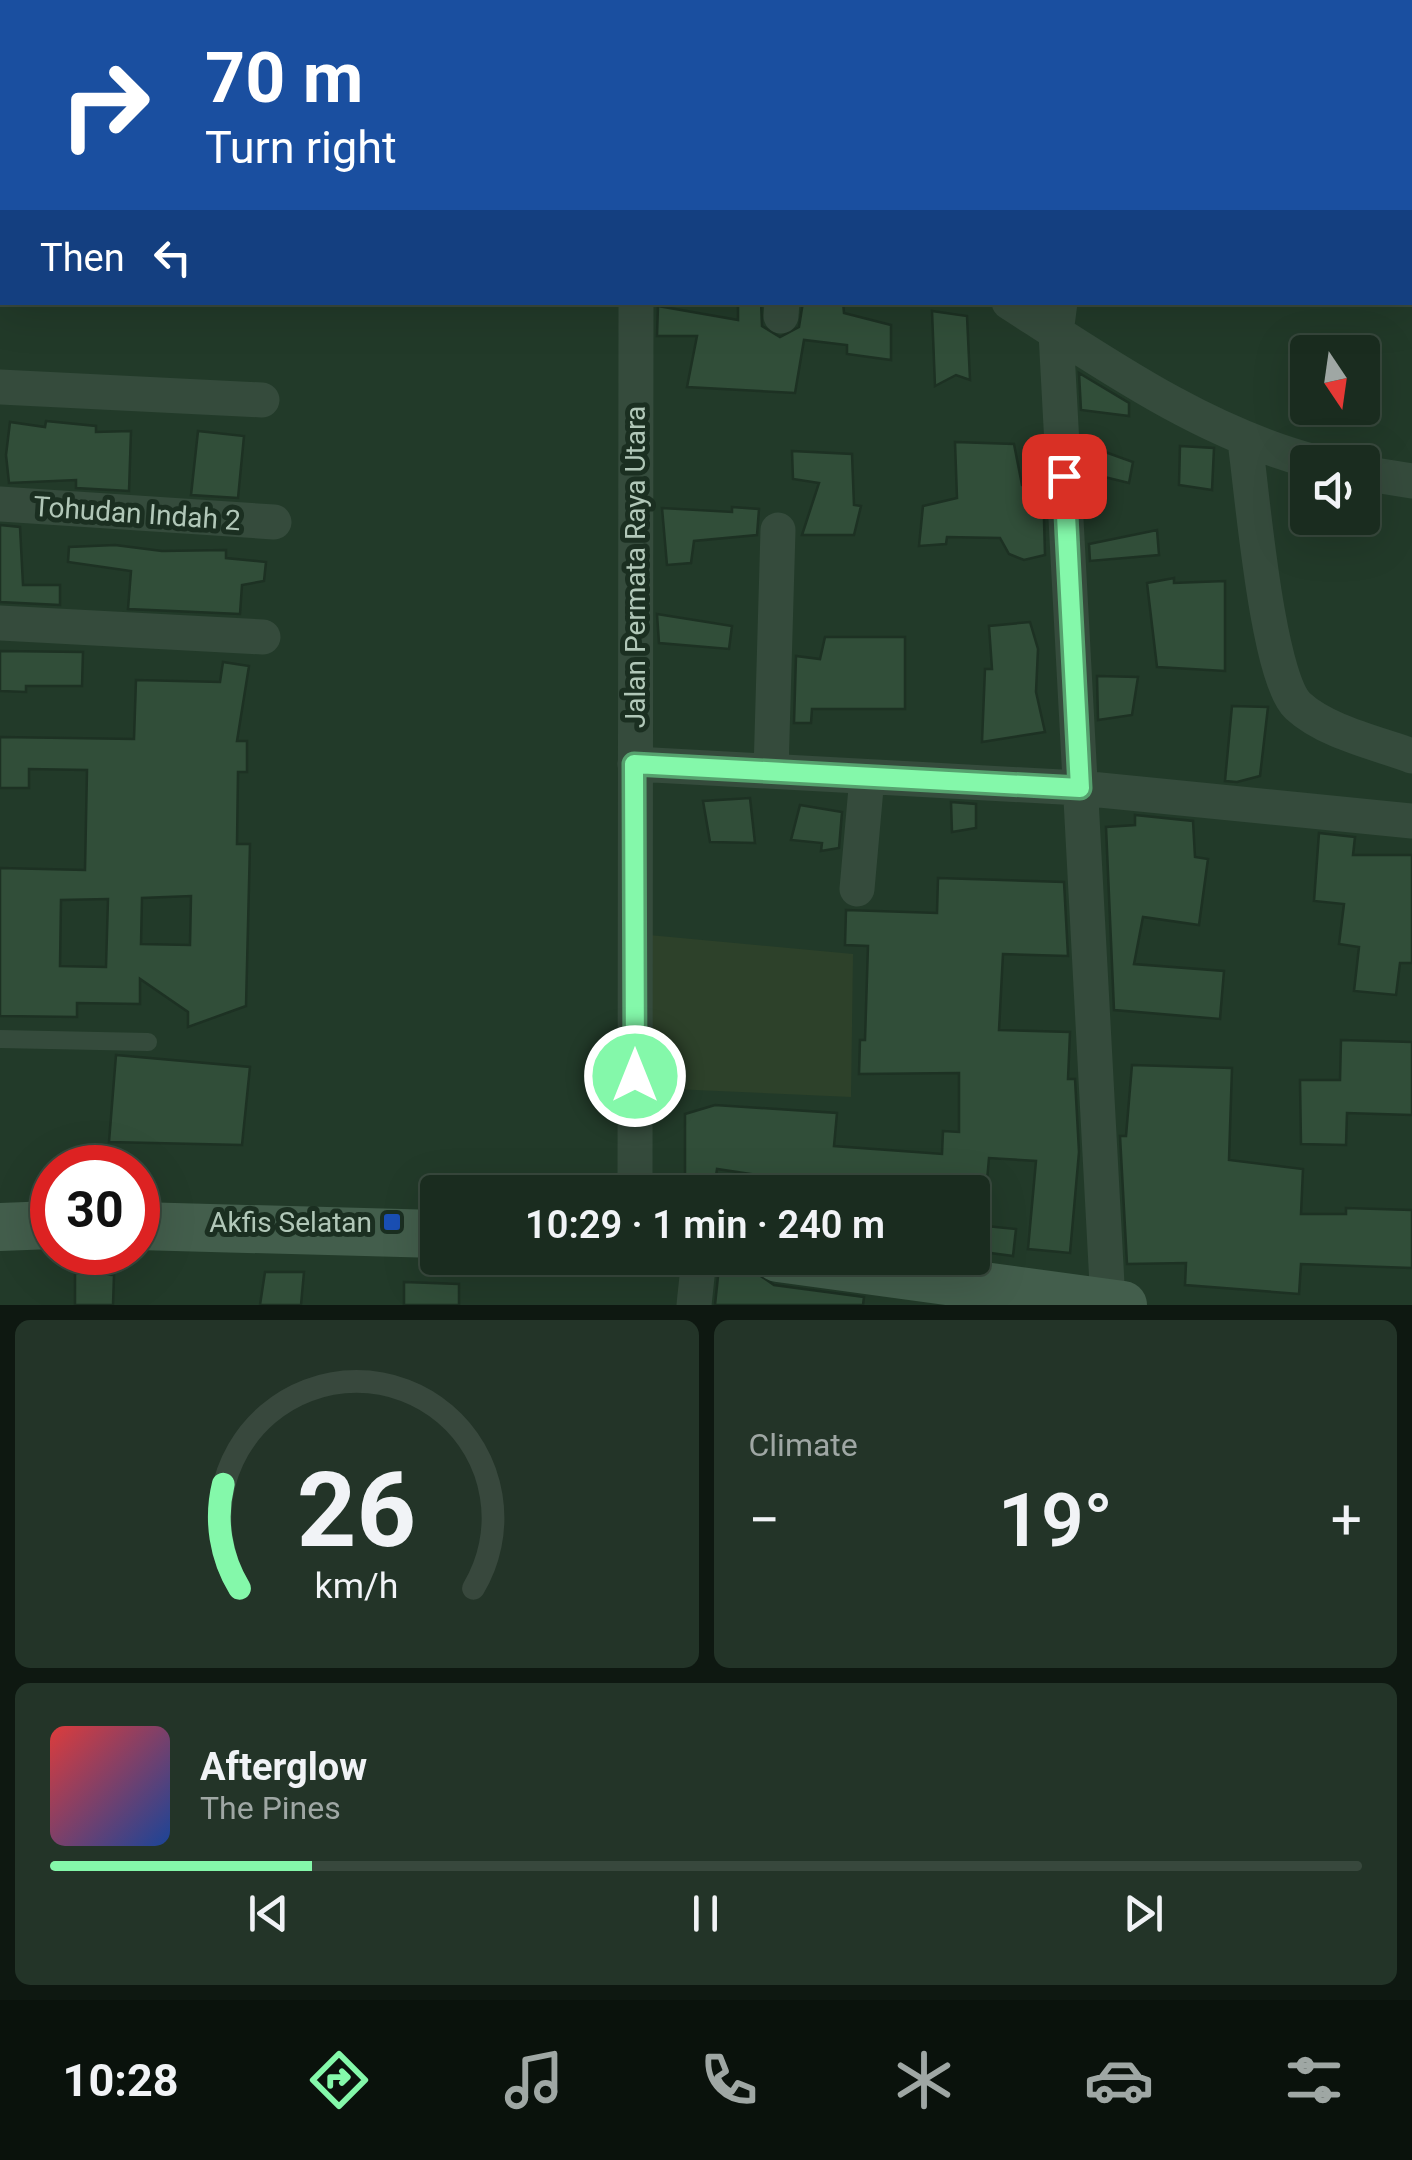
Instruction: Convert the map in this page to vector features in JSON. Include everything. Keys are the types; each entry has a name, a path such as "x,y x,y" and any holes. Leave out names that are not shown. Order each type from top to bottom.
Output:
{"main road":[{"path":"0,1227 30,1226"},
{"path":"160,1227 420,1234"},
{"path":"903,1275 1116,1304"}],"street":[{"name":"Jalan Permata Raya Utara","path":"635,1175 636,305"},
{"path":"1018,305 1058,318 1246,441 1290,454"},
{"path":"1058,318 1080,788 1116,1304"},
{"path":"0,387 262,400"},
{"path":"1246,441 1269,616 1289,696 1308,714 1412,756"},
{"path":"1380,476 1412,481"},
{"name":"Tohudan Indah 2","path":"0,504 274,522"},
{"path":"771,771 778,530"},
{"path":"0,624 263,637"},
{"path":"634,764 1080,788 1412,821"},
{"path":"857,889 868,776"},
{"path":"694,1305 698,1275"}],"lane":[{"path":"0,1039 148,1042"}],"green space":[{"path":"649,935 853,954 851,1097 650,1088"}],"building":[{"path":"738,305 761,305 762,326 780,337 799,327 803,305 843,305 844,313 891,325 891,360 847,354 847,345 804,340 795,393 687,387 697,336 657,336 658,306 738,320"},
{"path":"932,311 967,316 970,380 956,375 935,386"},
{"path":"1079,373 1129,403 1129,416 1081,410"},
{"path":"46,421 96,426 96,432 131,431 129,491 76,488 76,480 9,483 6,455 10,422 45,427"},
{"path":"198,431 244,436 238,498 191,495"},
{"path":"955,442 1014,444 1022,485 1043,483 1045,555 1024,560 1009,554 1000,538 947,537 946,544 919,546 923,506 957,498"},
{"path":"1180,446 1214,448 1212,490 1179,485"},
{"path":"1094,448 1133,462 1129,483 1088,473"},
{"path":"792,451 852,454 854,505 861,506 854,535 802,535 819,483 793,479"},
{"path":"732,507 759,509 757,535 694,541 691,563 667,565 662,508 732,512"},
{"path":"0,525 20,527 23,585 60,585 60,605 0,602"},
{"path":"1157,530 1159,555 1090,561 1089,544"},
{"path":"115,545 162,551 226,550 226,558 266,562 264,581 242,585 240,614 128,609 131,571 68,562 69,547"},
{"path":"1174,578 1174,583 1225,581 1225,671 1157,667 1147,583"},
{"path":"657,614 732,626 729,649 659,643"},
{"path":"1030,622 1038,649 1036,692 1045,732 982,742 985,669 992,669 989,626"},
{"path":"825,637 905,637 905,709 812,709 811,723 794,723 796,656 820,659"},
{"path":"0,651 83,652 82,686 26,686 26,692 0,691"},
{"path":"223,662 249,666 237,741 247,741 247,772 238,772 237,844 250,844 246,1006 188,1027 188,1012 140,979 140,1004 77,1003 77,1017 0,1016 0,868 85,870 87,770 29,769 29,788 0,788 0,737 134,739 136,680 220,682","holes":["191,896 190,945 141,944 142,898","108,899 106,967 60,966 61,900"]},
{"path":"1097,676 1138,677 1132,715 1098,720"},
{"path":"1232,706 1268,707 1260,776 1237,782 1225,781"},
{"path":"750,798 755,843 710,842 703,801"},
{"path":"951,802 976,804 976,828 952,832"},
{"path":"800,805 842,812 839,848 821,851 822,843 791,840"},
{"path":"1135,815 1193,821 1195,857 1208,859 1199,925 1143,917 1134,964 1224,971 1220,1019 1114,1010 1106,827 1135,825"},
{"path":"1319,833 1355,837 1353,855 1412,855 1412,963 1400,963 1396,995 1354,991 1359,947 1339,944 1344,904 1314,901"},
{"path":"938,878 1064,882 1068,956 1003,954 999,1030 1070,1032 1068,1079 1075,1079 1079,1152 1070,1253 1028,1249 1036,1161 989,1158 988,1175 757,1175 717,1169 716,1175 685,1175 685,1114 715,1105 837,1113 834,1146 942,1154 943,1131 959,1132 959,1073 859,1074 860,1040 865,1040 868,946 845,945 846,910 937,913"},
{"path":"1341,1040 1412,1042 1412,1115 1347,1113 1346,1145 1301,1144 1300,1080 1340,1080"},
{"path":"116,1055 250,1067 242,1145 109,1142"},
{"path":"1132,1065 1232,1068 1229,1160 1303,1169 1301,1214 1346,1214 1346,1208 1412,1210 1412,1268 1301,1264 1299,1294 1185,1285 1186,1263 1127,1264 1120,1136 1126,1136"},
{"path":"990,1226 1016,1229 1013,1256 990,1253"},
{"path":"265,1272 304,1272 301,1305 260,1305"},
{"path":"75,1275 114,1275 113,1305 75,1305"},
{"path":"718,1275 759,1275 774,1285 864,1297 863,1305 715,1305"},
{"path":"404,1282 459,1284 459,1305 404,1305"}],"place":[{"name":"Akfis Selatan","path":"392,1222"}],"route":[{"path":"635,1076 634,764 1080,788 1064,476"}]}
